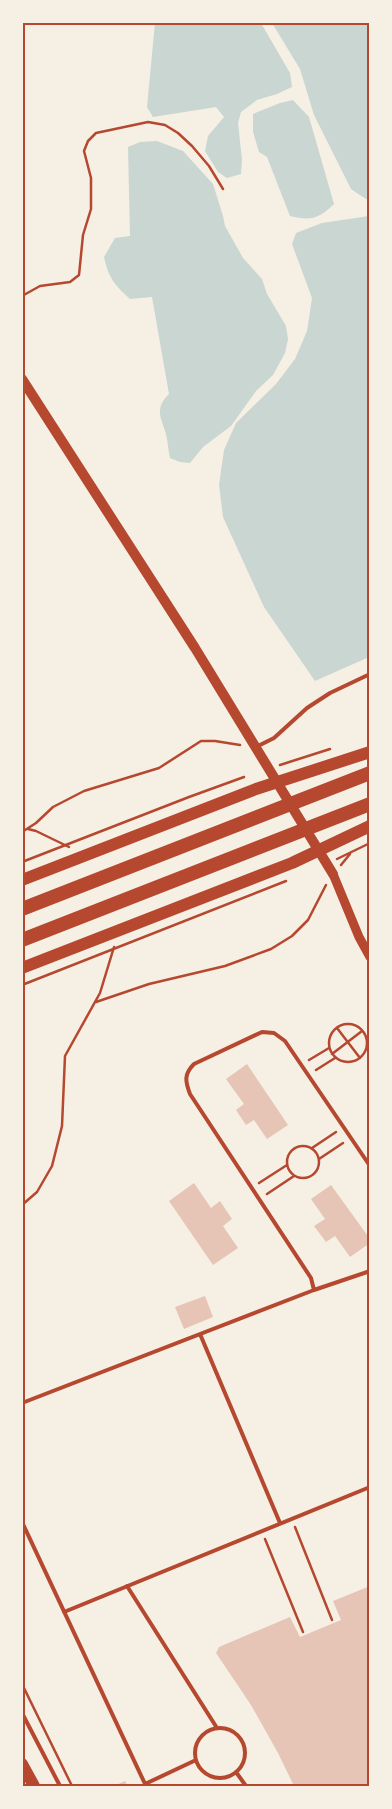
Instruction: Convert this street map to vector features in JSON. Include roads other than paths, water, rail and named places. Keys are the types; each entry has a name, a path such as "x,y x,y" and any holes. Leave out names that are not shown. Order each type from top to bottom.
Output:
{"highway":[{"path":"22,909 370,774"},
{"path":"22,940 370,804"}],"main road":[{"path":"22,379 184,632 333,874"},
{"path":"22,880 256,790 370,752"},
{"path":"22,968 292,863 370,826"},
{"path":"22,1764 34,1786"}],"street":[{"path":"333,874 359,937 370,957"}],"lane":[{"path":"256,747 274,738 307,708 330,693 370,674"},
{"path":"314,1290 310,1278 190,1094 185,1080 187,1072 194,1064 262,1032 274,1033 286,1040 370,1166"},
{"path":"22,1403 314,1290 370,1271"},
{"path":"200,1334 280,1523"},
{"path":"64,1612 370,1487"},
{"path":"22,1522 145,1785 196,1760"},
{"path":"127,1586 217,1728"},
{"path":"22,1713 60,1786"},
{"path":"217,1728 233,1732 243,1743 244,1759 242,1766 236,1772 222,1778 214,1778 206,1774 196,1760 195,1751 197,1743 209,1730 217,1728"},
{"path":"236,1772 246,1786"}]}
